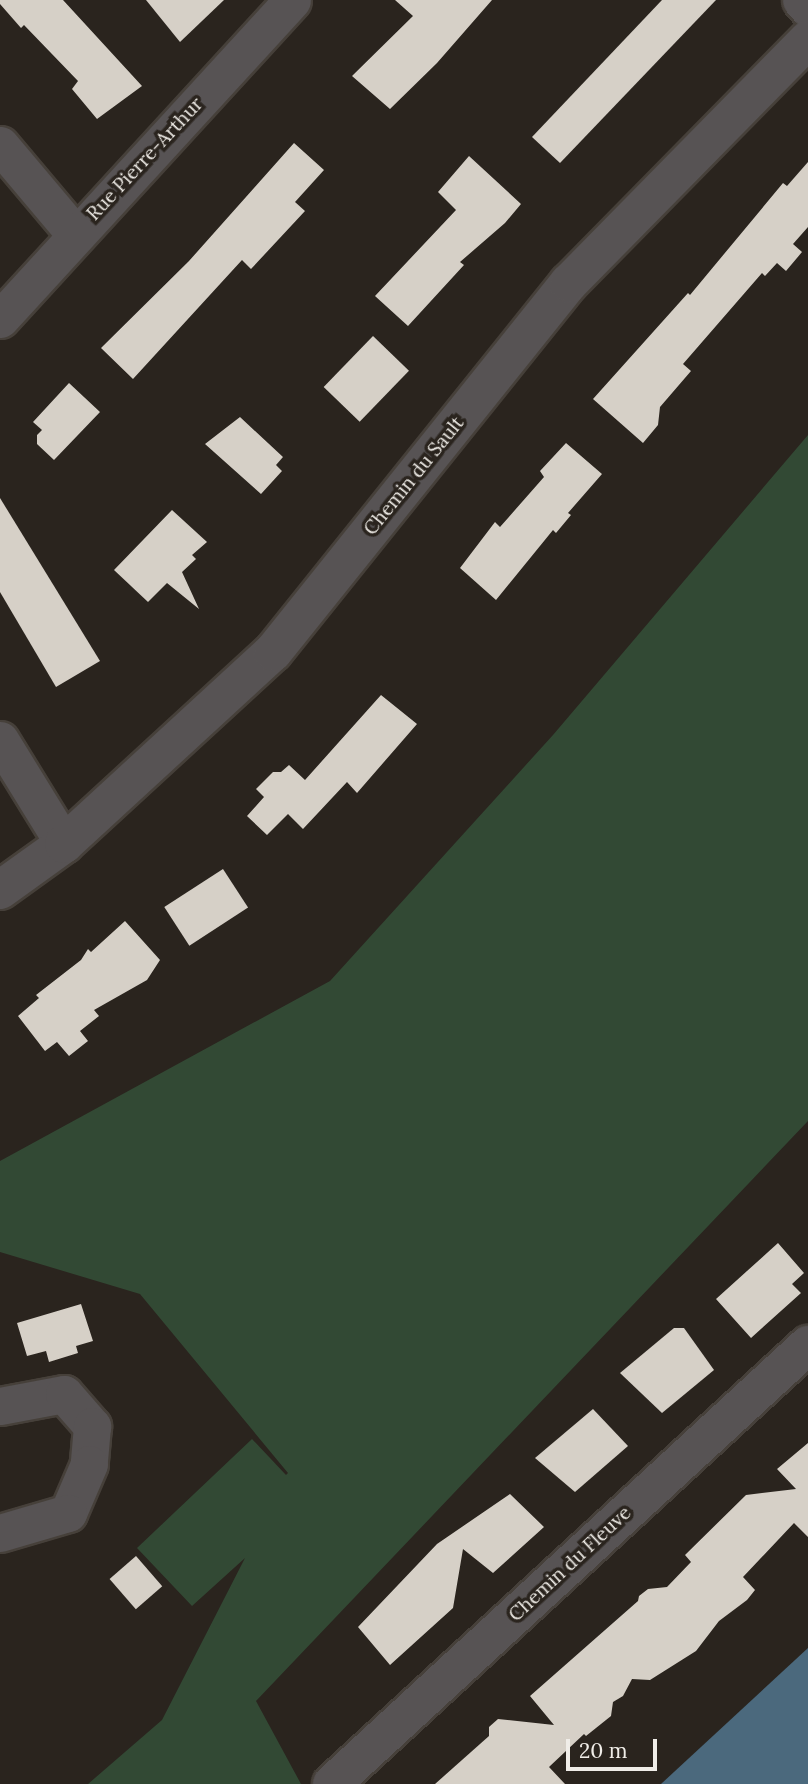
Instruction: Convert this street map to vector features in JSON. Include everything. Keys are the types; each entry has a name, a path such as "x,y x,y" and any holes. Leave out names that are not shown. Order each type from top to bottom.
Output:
{"street":[{"name":"Rue Pierre-Arthur","path":"0,319 292,0"},
{"path":"801,0 808,8"},
{"name":"Chemin du Sault","path":"0,890 64,844 273,652 569,283 808,40"},
{"path":"0,145 75,234"},
{"path":"0,740 64,844"},
{"name":"Chemin du Fleuve","path":"332,1784 808,1345"},
{"path":"0,1406 64,1394 92,1426 89,1464 68,1513 0,1533"}],"green space":[{"path":"808,435 808,1121 256,1701 301,1784 88,1784 162,1720 245,1558 192,1606 137,1548 252,1439 286,1475 288,1473 140,1294 0,1252 0,1161 330,981 553,735"}],"water":[{"path":"808,1648 808,1784 661,1784"}],"building":[{"path":"0,0 63,0 142,86 97,119 72,89 78,81 24,25 21,28 0,4"},
{"path":"146,0 224,0 180,42"},
{"path":"395,0 492,0 437,63 390,109 352,76 413,16"},
{"path":"662,0 716,0 560,163 532,137"},
{"path":"294,143 324,170 295,202 305,211 251,269 242,260 133,379 101,348 189,261"},
{"path":"469,156 521,204 505,223 460,262 464,265 408,326 375,296 456,210 438,192"},
{"path":"808,162 808,227 793,244 802,252 786,271 777,263 765,276 762,273 683,364 691,371 660,407 658,425 643,443 593,399 688,293 690,295 783,183 787,186"},
{"path":"373,336 409,371 360,422 324,387"},
{"path":"69,383 100,412 54,460 37,444 37,435 42,430 33,422"},
{"path":"240,417 283,457 276,465 282,471 261,494 205,444"},
{"path":"566,443 602,474 568,513 571,515 556,533 553,530 496,600 460,568 495,522 500,527 544,477 540,471"},
{"path":"0,498 100,661 56,687 0,592"},
{"path":"172,510 207,542 192,555 196,559 182,572 199,609 167,583 148,602 114,570"},
{"path":"381,695 417,724 357,793 347,782 303,829 288,814 267,835 247,816 264,797 256,789 273,772 281,772 289,765 305,780"},
{"path":"223,869 248,908 189,946 164,907"},
{"path":"125,921 160,960 147,980 94,1010 99,1016 80,1031 88,1041 69,1056 57,1042 45,1051 18,1016 39,998 36,995 81,960 88,949 91,952"},
{"path":"778,1243 804,1273 792,1284 801,1293 751,1338 716,1299"},
{"path":"81,1304 93,1341 76,1346 78,1353 49,1362 46,1351 27,1356 17,1323"},
{"path":"674,1328 684,1328 714,1370 662,1413 620,1373"},
{"path":"593,1409 628,1446 575,1492 535,1458"},
{"path":"808,1443 808,1537 794,1523 743,1577 755,1590 747,1600 719,1621 696,1651 650,1680 632,1679 623,1696 613,1702 611,1716 586,1736 584,1734 549,1767 565,1784 435,1784 489,1736 489,1727 498,1719 554,1725 530,1696 638,1601 639,1596 648,1589 667,1587 691,1562 685,1555 746,1495 796,1489 777,1469"},
{"path":"510,1494 544,1527 493,1573 463,1549 453,1608 390,1665 358,1627 437,1544"},
{"path":"136,1556 162,1586 136,1609 110,1579"}]}
